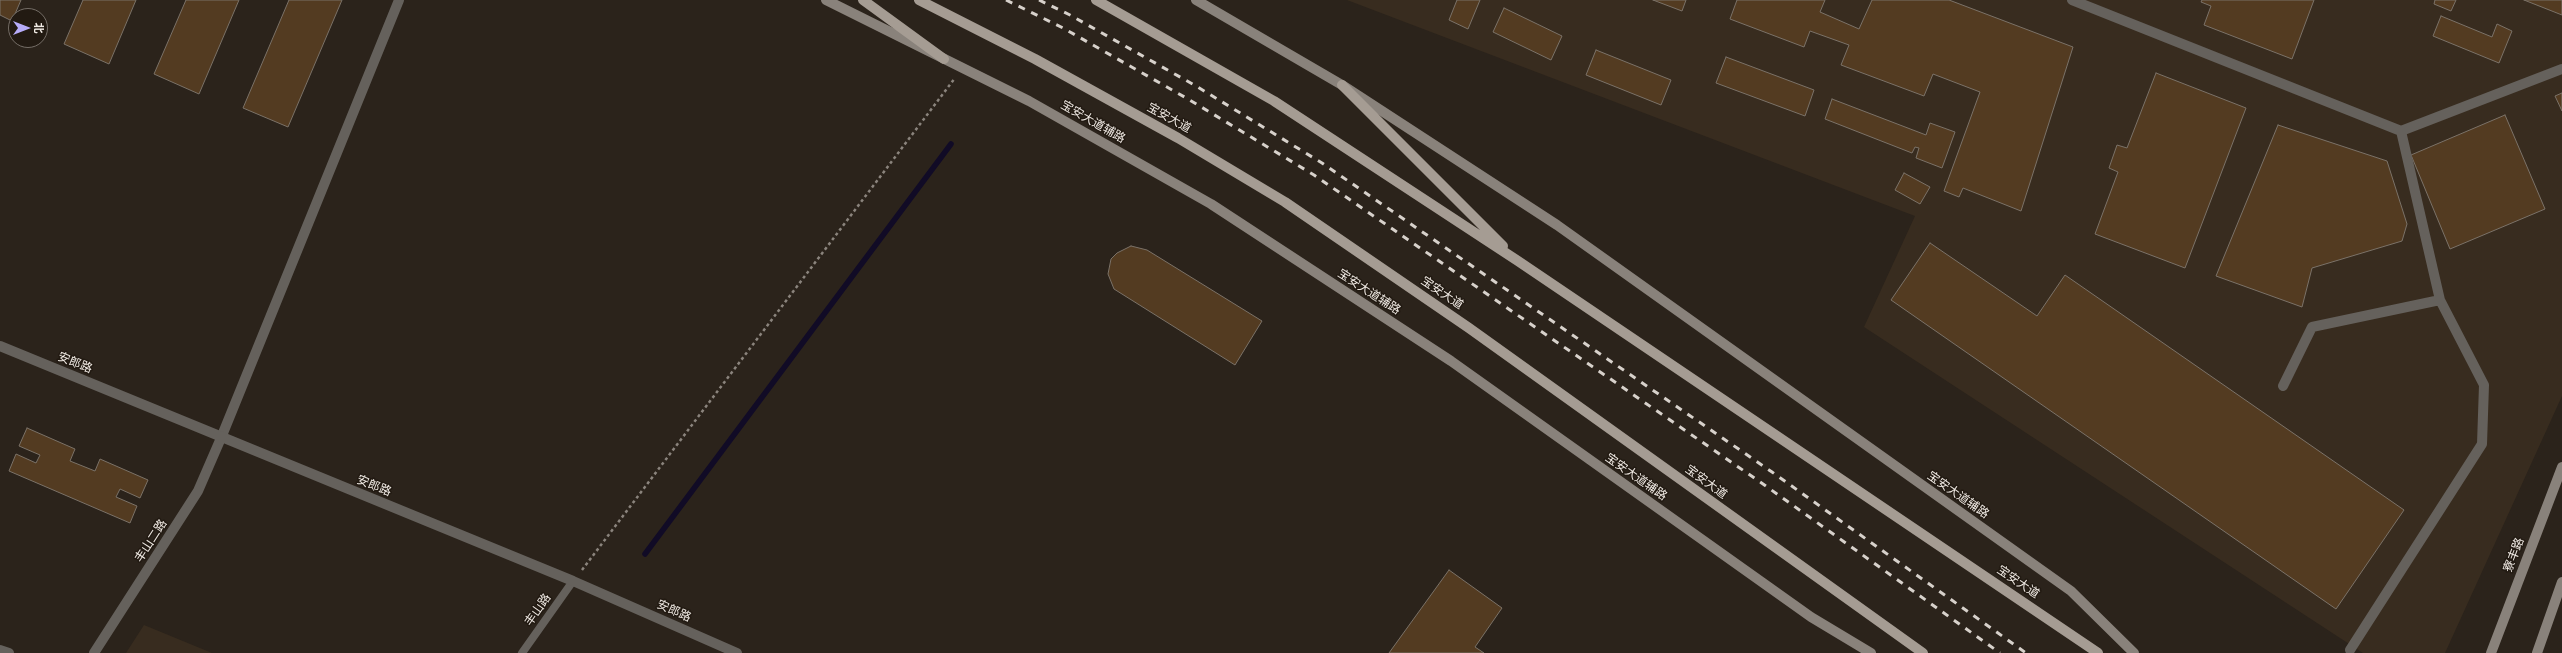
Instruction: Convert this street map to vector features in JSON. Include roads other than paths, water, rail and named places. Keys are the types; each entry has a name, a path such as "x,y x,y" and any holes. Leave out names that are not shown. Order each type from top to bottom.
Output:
{"main road":[{"name":"宝安大道辅路","path":"826,0 1029,101 1211,204 1451,361 1811,617 1870,653"},
{"path":"863,0 944,58"},
{"name":"宝安大道","path":"919,0 1042,63 1178,138 1285,202 1470,328 1923,653"},
{"name":"宝安大道","path":"1096,0 1274,101 1518,261 2098,653"},
{"name":"宝安大道辅路","path":"1196,0 1342,85 1557,225 2071,591 2134,653"},
{"path":"1342,85 1518,261"},
{"name":"寮丰路","path":"2491,653 2562,467"},
{"path":"2536,653 2562,582"}],"street":[{"name":"丰山二路","path":"94,653 198,491 221,438 399,0"},
{"path":"2072,0 2401,131 2562,69"},
{"path":"2350,650 2482,444 2484,385 2440,300 2401,131"},
{"path":"2283,386 2312,327 2440,300"},
{"name":"安郎路","path":"0,346 221,438 574,581 737,653"},
{"path":"0,650 9,653"}],"lane":[{"name":"丰山路","path":"522,653 574,581"}],"waterway":[{"path":"645,554 951,144"}],"railway":[{"path":"1006,0 1063,28 1188,99 1314,175 1763,484 2000,653"},
{"path":"1039,0 1070,15 1196,86 1322,163 1772,472 2026,653"}]}
